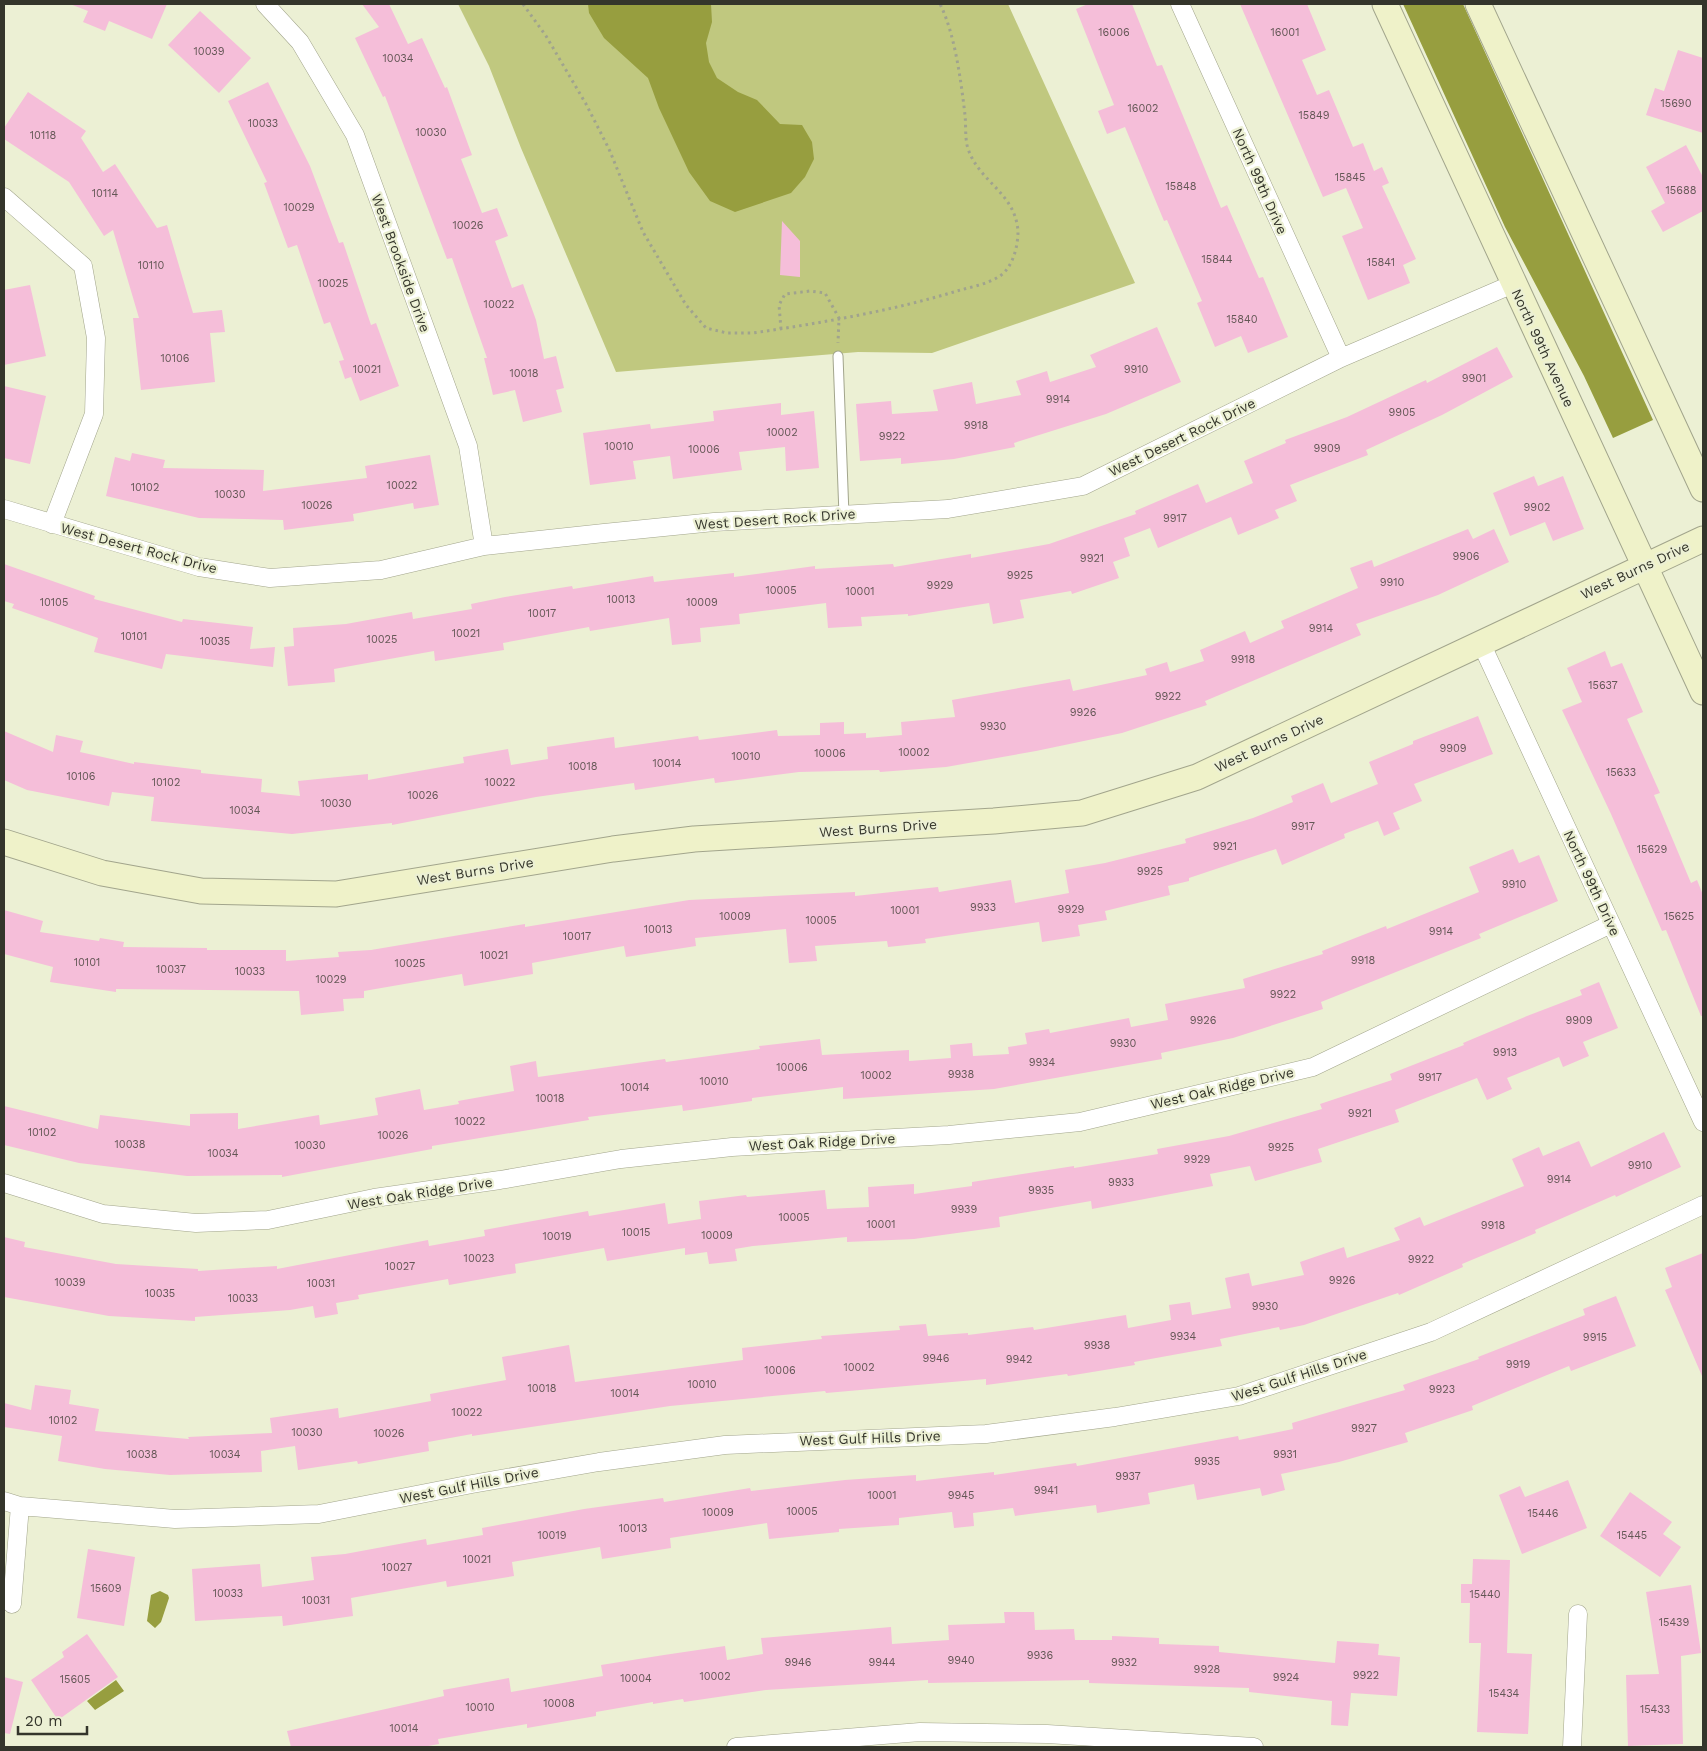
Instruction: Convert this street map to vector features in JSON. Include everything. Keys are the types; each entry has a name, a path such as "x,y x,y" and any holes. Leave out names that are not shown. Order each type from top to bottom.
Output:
{"street":[{"name":"West Brookside Drive","path":"265,4 300,42 354,135 468,446 484,546"},
{"name":"North 99th Drive","path":"1180,4 1341,358"},
{"name":"North 99th Avenue","path":"1385,4 1703,692"},
{"path":"1478,4 1703,489"},
{"path":"4,198 83,266 96,338 94,414 52,524"},
{"name":"West Desert Rock Drive","path":"4,509 199,567 270,578 381,570 484,546 714,522 948,509 1082,486 1341,358 1513,284"},
{"name":"West Burns Drive","path":"4,842 102,873 201,891 336,894 613,849 694,839 994,821 1082,813 1197,777 1703,538"},
{"name":"North 99th Drive","path":"1481,643 1703,1122"},
{"name":"West Oak Ridge Drive","path":"4,1183 103,1214 196,1223 268,1220 374,1198 500,1180 621,1159 732,1147 949,1135 1080,1122 1313,1067 1611,924"},
{"name":"West Gulf Hills Drive","path":"12,1503 175,1519 319,1514 482,1482 599,1462 725,1445 986,1434 1115,1417 1240,1396 1431,1332 1703,1205"},
{"path":"12,1503 12,1604"},
{"path":"1572,1747 1578,1614"},
{"path":"736,1747 920,1732 1047,1734 1254,1747"}],"lane":[{"path":"838,356 844,515"}],"path":[{"path":"523,4 546,36 586,104 609,149 643,232 686,305 706,328 727,333 753,333 781,329 927,300 982,284 1001,275 1010,264 1016,250 1018,232 1014,210 1001,192 979,171 967,145 965,115 958,69 946,15 940,4"},
{"path":"781,329 779,305 785,294 810,291 825,293 839,318 838,356"}],"shaded area":[{"path":"458,4 1008,4 1135,283 932,353 858,352 616,372 521,148 489,66"},
{"path":"588,4 711,4 712,22 706,43 709,62 717,78 738,92 757,100 780,124 802,125 812,142 814,159 805,177 791,193 735,212 710,201 689,172 659,108 648,78 604,38 589,13"},
{"path":"1403,4 1463,4 1653,420 1613,438 1584,376 1505,227"},
{"path":"160,1591 168,1595 169,1598 161,1622 155,1628 147,1621 151,1595"},
{"path":"116,1680 124,1691 95,1710 87,1701"}],"building":[{"path":"70,4 167,4 152,39 109,21 105,31 83,22 88,11"},
{"path":"362,4 389,4 408,44 422,38 445,88 447,87 472,155 461,159 482,213 497,208 508,236 495,241 512,288 523,284 536,320 544,359 556,356 564,388 556,390 562,412 523,422 515,390 493,395 484,358 487,358 452,258 447,259 385,96 383,97 355,38 379,27"},
{"path":"1088,4 1132,4 1157,66 1162,65 1221,208 1227,205 1259,278 1263,277 1288,337 1248,353 1241,336 1215,347 1197,303 1202,301 1167,220 1164,221 1125,127 1107,134 1098,111 1114,105 1076,9"},
{"path":"1240,4 1307,4 1326,50 1302,60 1317,95 1329,90 1353,147 1363,143 1374,171 1382,167 1389,183 1382,186 1416,259 1403,265 1410,283 1368,300 1342,236 1363,228 1346,188 1323,197"},
{"path":"200,11 251,58 219,93 168,45"},
{"path":"1678,50 1703,58 1703,133 1646,115 1655,88 1664,91"},
{"path":"268,82 310,166 339,243 343,242 371,325 376,323 399,386 360,401 351,377 345,379 339,361 344,360 330,322 324,324 297,245 288,248 264,183 267,182 228,101"},
{"path":"28,92 86,131 81,138 103,172 115,164 157,228 167,225 193,313 222,310 225,332 210,333 215,382 141,390 133,318 139,318 113,230 104,236 69,182 4,139 4,128"},
{"path":"1686,145 1703,177 1703,211 1663,232 1651,211 1665,203 1646,167"},
{"path":"782,221 800,241 800,277 780,275"},
{"path":"30,285 46,356 4,365 4,290"},
{"path":"1157,327 1181,382 1106,414 1014,443 1015,447 954,459 901,464 901,458 860,461 856,404 891,401 892,414 938,411 933,390 972,382 976,404 1021,395 1016,381 1047,371 1050,382 1096,367 1090,355"},
{"path":"1497,347 1513,377 1442,415 1366,450 1368,455 1290,485 1297,501 1275,510 1279,518 1238,535 1231,517 1158,548 1150,528 1124,538 1130,556 1113,562 1119,578 1072,594 1071,591 1020,600 1024,618 993,624 989,603 908,616 908,614 861,617 862,626 828,628 826,603 739,614 740,624 700,628 701,642 672,645 669,618 590,631 589,627 503,643 504,650 435,661 434,651 334,669 335,682 288,686 284,647 294,646 293,628 346,624 412,612 413,619 472,609 471,604 505,597 572,586 573,589 653,576 654,582 734,573 734,577 815,566 815,569 893,564 894,567 971,554 971,558 1049,544 1136,514 1135,511 1198,484 1206,503 1253,483 1244,461 1286,443 1285,440 1347,417 1426,380 1427,383"},
{"path":"4,386 46,396 30,464 4,458"},
{"path":"781,403 781,415 814,411 819,468 786,471 785,447 739,452 742,470 673,479 670,456 633,461 636,479 590,485 583,433 650,424 651,429 714,421 713,411"},
{"path":"132,453 165,460 163,468 264,470 263,491 367,478 365,466 430,455 439,505 414,509 413,503 353,514 354,521 284,530 283,520 199,518 106,496 115,457 130,461"},
{"path":"1534,476 1538,486 1563,476 1584,529 1553,541 1545,522 1510,536 1493,493"},
{"path":"1468,529 1473,539 1494,529 1509,562 1438,595 1356,624 1361,635 1205,701 1207,705 1122,733 946,767 880,772 879,770 799,772 715,783 714,778 635,790 634,783 536,797 392,825 392,823 292,834 151,821 154,797 112,792 109,806 27,790 4,780 4,731 53,752 56,735 83,741 80,752 134,764 134,762 201,770 201,773 262,779 261,792 300,796 298,781 368,774 368,780 464,763 463,757 508,749 511,765 548,759 547,747 614,737 615,748 698,736 699,740 777,730 778,736 820,735 820,723 844,722 844,734 866,733 866,738 902,735 901,722 955,717 952,700 1070,679 1073,691 1147,675 1145,669 1167,662 1170,672 1204,661 1200,650 1245,631 1250,643 1284,628 1281,621 1358,588 1350,568 1372,560 1374,567"},
{"path":"4,564 95,596 94,599 182,622 183,619 253,627 250,649 275,647 273,667 166,654 162,669 94,652 98,638 12,608 14,604 4,601"},
{"path":"1605,651 1611,667 1622,663 1643,712 1627,719 1660,793 1654,795 1691,883 1697,880 1703,895 1703,1016 1701,1016 1666,930 1662,931 1611,814 1562,710 1582,702 1567,668"},
{"path":"1478,716 1493,754 1414,784 1422,801 1393,813 1400,829 1384,836 1378,821 1344,834 1345,838 1282,865 1276,849 1189,878 1189,881 1168,886 1170,895 1105,911 1107,920 1078,925 1080,936 1042,942 1039,922 925,939 926,943 888,947 887,941 815,946 817,961 789,963 786,929 695,938 696,946 626,957 624,946 532,963 533,974 464,986 462,974 364,991 364,998 343,999 344,1011 301,1015 299,991 116,989 116,992 50,982 53,967 4,954 4,910 43,921 40,932 99,941 100,938 124,942 123,947 286,950 286,961 339,957 338,952 371,950 525,924 525,927 689,900 855,892 855,896 938,887 939,892 1011,880 1015,903 1069,893 1065,870 1105,863 1186,843 1185,839 1253,818 1293,802 1291,796 1323,783 1331,803 1378,784 1369,762 1413,744 1413,741"},
{"path":"1513,849 1519,863 1539,855 1558,901 1479,934 1481,938 1321,1002 1323,1009 1233,1038 1161,1053 1162,1059 994,1089 843,1099 843,1087 752,1098 752,1101 683,1111 682,1105 588,1117 589,1120 432,1146 432,1149 282,1177 282,1175 187,1176 79,1163 4,1145 4,1106 98,1129 100,1115 190,1126 190,1114 238,1113 238,1129 319,1115 320,1125 378,1115 375,1098 420,1089 424,1110 459,1104 458,1101 514,1091 510,1066 536,1061 538,1077 665,1059 666,1062 760,1049 759,1046 820,1039 822,1055 909,1050 909,1061 951,1058 950,1045 972,1043 973,1056 1009,1054 1008,1047 1027,1044 1025,1033 1049,1029 1050,1033 1129,1018 1131,1027 1168,1020 1165,1004 1245,988 1243,979 1323,954 1322,951 1386,926 1387,929 1479,892 1469,867"},
{"path":"1599,982 1618,1028 1583,1042 1589,1056 1563,1067 1559,1057 1507,1078 1512,1089 1487,1100 1477,1078 1395,1110 1399,1122 1318,1149 1322,1162 1255,1181 1250,1166 1210,1174 1213,1186 1092,1209 1091,1201 999,1217 1000,1227 914,1239 847,1242 847,1237 753,1246 735,1249 737,1261 709,1264 707,1252 685,1255 685,1248 607,1261 604,1248 515,1264 516,1273 449,1285 448,1279 358,1295 359,1299 336,1303 338,1314 315,1318 313,1306 290,1310 195,1317 195,1321 109,1316 4,1297 4,1237 25,1242 24,1247 116,1264 198,1269 198,1271 277,1266 277,1269 428,1240 429,1246 485,1236 484,1230 588,1211 589,1216 665,1203 668,1224 701,1219 699,1201 746,1195 747,1197 825,1190 827,1209 869,1207 868,1187 914,1184 914,1194 972,1186 972,1182 1158,1154 1157,1149 1229,1136 1322,1109 1320,1104 1392,1080 1390,1074 1464,1045 1463,1043 1527,1016 1582,995 1580,990"},
{"path":"1664,1132 1681,1167 1616,1197 1615,1195 1535,1230 1536,1233 1462,1264 1463,1267 1399,1295 1398,1293 1304,1325 1280,1330 1279,1327 1220,1339 1222,1346 1134,1362 1135,1365 1068,1376 1067,1374 986,1385 986,1379 826,1393 825,1391 670,1406 472,1436 472,1434 428,1442 429,1451 358,1464 357,1461 298,1470 295,1446 261,1451 262,1472 170,1475 105,1469 58,1461 62,1436 4,1427 4,1403 31,1410 35,1385 71,1390 69,1404 99,1409 95,1431 189,1439 188,1437 272,1433 270,1418 338,1408 339,1418 431,1401 430,1394 506,1380 502,1357 569,1345 575,1382 743,1360 742,1348 822,1339 821,1336 900,1330 899,1326 926,1324 928,1336 968,1333 968,1335 1033,1327 1034,1330 1126,1315 1128,1328 1171,1320 1169,1305 1190,1302 1192,1315 1231,1308 1225,1278 1249,1273 1252,1286 1304,1275 1300,1262 1344,1247 1347,1258 1400,1240 1394,1228 1420,1217 1424,1226 1524,1186 1512,1159 1539,1147 1543,1156 1579,1141 1591,1167"},
{"path":"1703,1253 1702,1376 1665,1290 1672,1287 1665,1268"},
{"path":"1616,1296 1636,1346 1571,1371 1569,1366 1472,1406 1473,1410 1405,1433 1408,1442 1339,1462 1281,1474 1285,1490 1262,1496 1260,1488 1197,1500 1194,1484 1148,1493 1150,1504 1097,1513 1096,1505 1015,1516 1013,1508 973,1513 974,1526 954,1528 952,1512 899,1518 899,1525 839,1529 839,1532 769,1539 767,1523 670,1538 671,1548 602,1559 600,1547 512,1562 514,1576 447,1587 446,1581 351,1598 353,1616 283,1626 282,1616 195,1621 192,1569 260,1564 262,1587 314,1580 311,1557 345,1554 426,1539 427,1545 483,1535 482,1528 584,1509 663,1498 664,1502 750,1488 751,1491 845,1480 916,1475 916,1481 994,1472 994,1475 1076,1463 1077,1466 1238,1436 1239,1440 1293,1429 1292,1423 1405,1390 1403,1385 1479,1359 1478,1357 1585,1315 1583,1309"},
{"path":"1568,1480 1587,1528 1522,1554 1499,1495 1520,1486 1525,1497"},
{"path":"1630,1492 1672,1522 1663,1534 1681,1547 1660,1577 1600,1536"},
{"path":"88,1549 135,1557 124,1626 77,1618"},
{"path":"1473,1559 1510,1560 1507,1653 1532,1654 1528,1734 1477,1732 1481,1643 1469,1643 1470,1603 1461,1603 1461,1584 1472,1584"},
{"path":"1691,1585 1701,1653 1681,1656 1683,1744 1628,1746 1626,1675 1659,1674 1646,1592"},
{"path":"1004,1612 1034,1612 1035,1630 1074,1629 1075,1640 1112,1640 1112,1636 1159,1638 1159,1644 1219,1646 1219,1652 1335,1663 1337,1641 1379,1644 1378,1655 1400,1657 1397,1696 1351,1693 1348,1726 1331,1725 1332,1701 1249,1692 1249,1688 1089,1683 1089,1680 928,1683 928,1680 766,1690 684,1702 683,1699 653,1704 653,1702 596,1712 596,1716 527,1728 527,1724 438,1739 439,1744 423,1747 291,1747 287,1731 444,1696 443,1690 509,1678 511,1692 603,1676 601,1665 664,1655 725,1646 727,1660 763,1654 761,1638 891,1627 892,1644 949,1640 948,1625 1005,1623"},
{"path":"87,1634 118,1677 58,1720 31,1680 64,1657 62,1652"},
{"path":"4,1677 23,1682 10,1734 4,1733"}]}
